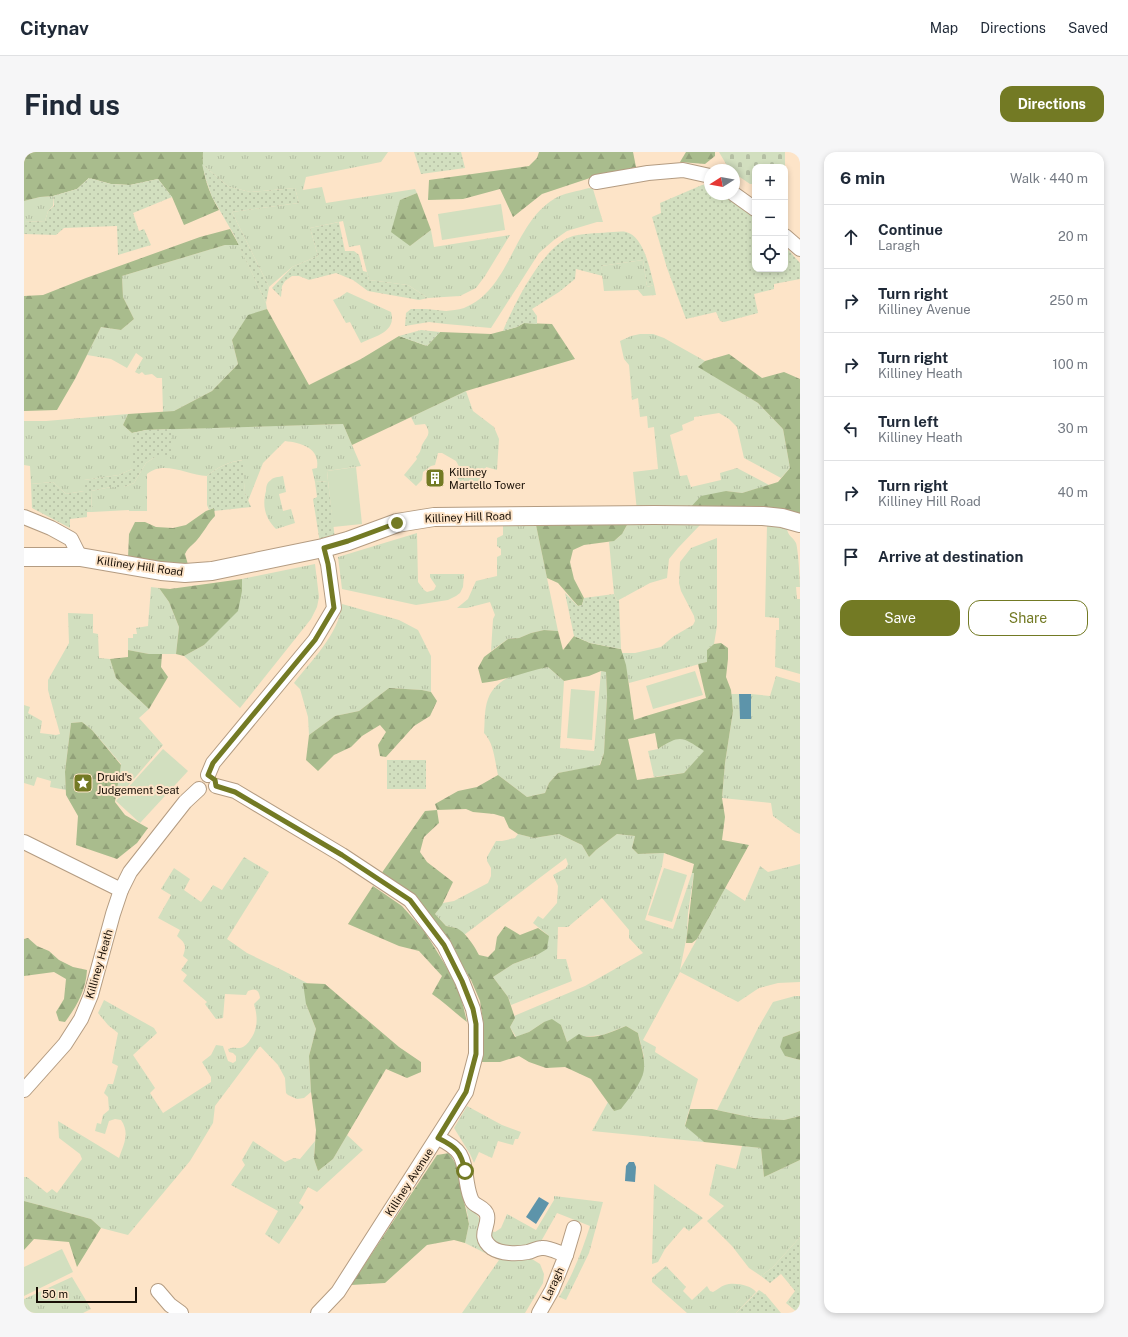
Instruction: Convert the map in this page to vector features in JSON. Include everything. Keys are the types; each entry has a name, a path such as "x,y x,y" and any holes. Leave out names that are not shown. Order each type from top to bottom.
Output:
{"main road":[{"name":"Killiney Hill Road","path":"24,557 80,557 161,571 185,573 212,571 324,548 397,523 434,517 654,515 763,516 782,518 800,523"}],"street":[{"path":"596,182 648,173 683,170 704,175"},
{"path":"740,199 752,208"},
{"path":"788,239 800,249"},
{"path":"24,518 51,528 71,539 80,557"},
{"path":"212,780 213,763 315,640 334,608 328,564 324,548"},
{"name":"Killiney Heath","path":"24,1090 65,1044 81,1019 92,995 113,914 121,890 130,872 189,798 199,790 201,792 208,793 214,789 212,780"},
{"name":"Killiney Avenue","path":"212,780 342,855 410,900 444,945 462,981 473,1009 476,1024 476,1054 466,1092 438,1138 338,1292 318,1313"},
{"path":"24,842 121,890"},
{"name":"Laragh","path":"438,1138 456,1148 459,1153 463,1163 468,1192 472,1202 477,1206 484,1208 486,1212 487,1222 484,1230 484,1237 491,1248 499,1252 509,1253 527,1252 543,1247 566,1255"},
{"name":"Laragh","path":"539,1313 552,1290 566,1255 574,1228"},
{"path":"158,1291 170,1305 181,1313"}],"green space":[{"path":"24,152 203,152 203,167 206,182 219,210 184,225 172,197 158,179 130,185 111,184 89,178 77,189 53,196 40,197 24,201"},
{"path":"203,152 388,152 381,162 306,177 303,190 322,187 326,203 415,189 417,193 400,200 410,246 431,230 434,247 510,235 476,288 460,296 428,298 408,285 369,280 360,245 349,247 343,221 310,228 318,256 292,267 269,287 232,212 299,203 295,188 251,192 229,187 202,164"},
{"path":"414,152 461,152 465,168 421,174"},
{"path":"539,152 633,152 636,167 590,178 542,194 513,217 500,189 463,199 428,200 429,180 529,166 537,158"},
{"path":"686,152 715,152 715,156 705,164 680,162"},
{"path":"719,152 785,152 785,164 752,164 752,184 740,177 740,164 726,164"},
{"path":"202,164 229,187 251,192 295,188 299,203 232,212 269,287 266,303 234,235 212,197"},
{"path":"89,178 111,184 130,185 158,179 172,197 133,213 139,231 144,229 151,245 118,255 117,226 64,228 56,235 24,234 24,222 45,221 48,211 54,206 53,196 77,189"},
{"path":"704,185 704,200 733,200 752,215 752,272 788,272 788,249 800,263 800,279 774,284 774,289 754,294 758,313 724,322 720,321 716,312 686,319 667,268 652,217 661,213 660,203"},
{"path":"589,188 593,189 603,222 597,222 567,231 539,253 491,328 446,324 446,311 464,308 480,299 492,287 519,240 540,210 557,197"},
{"path":"417,193 431,230 410,246 391,232 400,200"},
{"path":"53,196 53,206 48,211 45,221 24,222 24,201 40,197"},
{"path":"501,204 505,230 442,240 438,214"},
{"path":"339,222 345,251 354,251 359,255 363,271 367,272 369,280 408,285 428,298 419,300 368,291 353,280 336,273 309,280 299,276 292,276 285,281 282,286 281,297 272,288 292,267 318,256 310,228"},
{"path":"230,229 239,245 225,245 122,276 123,297 134,319 121,330 101,327 75,379 57,410 24,411 24,296 43,295 200,237"},
{"path":"626,232 632,235 642,247 654,285 647,287 643,260 601,266 603,276 576,269 575,279 559,292 532,309 537,316 537,324 524,323 517,327 503,331 522,291 531,276 551,250 562,241 573,236"},
{"path":"225,245 239,245 266,303 267,309 248,316 232,340 238,364 212,391 174,411 163,412 162,378 157,378 152,374 145,375 142,372 139,374 135,372 143,358 136,353 127,368 111,359 87,355 101,327 121,330 134,319 123,297 122,276"},
{"path":"643,260 647,287 654,285 656,295 643,296 638,290 604,291 601,266"},
{"path":"347,292 391,312 392,319 388,329 361,343 350,322 346,323 333,300"},
{"path":"267,309 309,385 361,359 399,336 427,346 440,332 491,334 517,327 524,323 552,324 575,359 466,391 352,445 343,424 146,430 132,433 123,425 128,414 174,411 212,391 238,364 232,340 248,315"},
{"path":"411,309 446,311 446,324 429,322 405,326 406,313"},
{"path":"421,330 440,332 427,346 399,336"},
{"path":"640,334 653,334 664,338 705,361 699,367 758,403 783,429 790,468 781,478 744,458 737,427 729,419 719,413 694,417 694,420 682,425 683,430 670,435 680,476 687,475 691,487 721,480 720,473 737,468 769,485 742,493 726,491 688,510 637,511 633,472 658,469 654,427 648,428 647,416 640,417 638,398 632,400 629,365 624,359 620,341"},
{"path":"729,354 762,378 784,372 800,379 800,515 688,510 701,496 726,491 742,493 778,482 790,468 783,429 758,403 698,367 705,361"},
{"path":"466,391 473,411 494,427 499,439 497,470 486,467 483,482 468,481 466,483 463,480 451,486 451,481 459,478 463,474 456,461 442,453 438,453 435,465 423,472 422,480 416,486 404,475 417,459 416,457 420,453 422,445 427,437 428,430 425,424 415,425 411,417"},
{"path":"128,414 123,425 132,433 132,469 119,475 84,480 84,491 66,494 53,482 31,484 30,466 24,465 24,421 46,421"},
{"path":"343,424 361,466 327,471 328,481 315,482 312,469 317,468 317,461 313,451 298,443 285,441 263,463 248,501 245,493 242,460 223,465 207,476 168,468 154,470 147,474 147,511 129,510 92,512 91,491 111,487 124,487 134,483 146,463 155,457 171,456 171,429"},
{"path":"171,429 171,457 155,457 146,463 134,483 124,487 111,487 91,491 92,512 87,512 87,517 70,519 70,528 32,508 31,484 53,482 66,494 84,491 84,480 119,475 132,469 132,433 146,430"},
{"path":"243,460 245,493 251,507 214,511 214,508 209,510 207,505 207,476 224,465"},
{"path":"356,467 362,524 333,527 327,471"},
{"path":"283,476 286,492 279,494 283,511 291,509 295,523 276,529 269,521 265,512 264,502 269,482 273,478"},
{"path":"328,481 335,539 320,543 313,499 317,497 315,482"},
{"path":"214,508 215,516 185,554 189,568 128,558 129,534 135,522 145,522 156,527 173,528 186,525 206,511"},
{"path":"536,525 558,631 544,630 519,638 508,639 491,651 493,619 495,615 490,602 467,608 457,608 468,599 476,581 497,576 497,557 501,555 501,549 497,546 497,538 503,535 503,526"},
{"path":"536,525 627,525 622,534 614,541 584,545 573,550 570,562 574,579 584,598 582,605 578,606 558,583 547,578"},
{"path":"627,525 700,525 669,559 667,578 650,583 617,601 614,594 609,542 618,538"},
{"path":"767,525 787,529 797,546 800,583 800,587 796,587 797,599 800,599 800,674 775,667 776,630 779,630 779,618 765,617"},
{"path":"417,533 418,582 427,592 434,590 436,586 430,577 430,574 464,574 463,587 460,593 456,596 448,600 416,605 342,589 338,557"},
{"path":"717,538 717,626 714,644 707,650 707,662 629,683 622,653 635,653 661,647 674,636 693,625 695,621 694,616 681,591 679,583 680,562 691,548"},
{"path":"315,564 319,597 317,607 311,619 240,708 184,656 204,645 242,591 242,579"},
{"path":"242,579 242,591 238,611 204,645 184,656 176,654 179,627 169,602 159,588 170,589"},
{"path":"151,587 159,588 169,602 179,627 176,654 149,654 128,650 128,638 133,638 133,634 137,634 136,628 148,626"},
{"path":"565,593 578,606 582,605 584,598 614,594 617,601 619,600 621,649 590,643 574,636"},
{"path":"342,604 399,620 418,630 431,656 431,692 389,688 359,711 335,716 309,735 308,717 300,689 294,683 330,636 336,626"},
{"path":"68,613 93,614 93,633 98,634 99,658 110,659 116,678 149,709 139,718 163,745 121,794 116,796 121,764 92,730 82,722 71,723 65,772 66,790 50,787 51,781 37,777 34,786 24,783 24,705 30,707 28,713 42,721 40,733 60,734 48,690 48,680 69,643"},
{"path":"544,630 558,631 563,650 574,636 590,643 621,649 626,665 634,720 706,698 698,664 707,662 707,650 714,644 721,643 728,648 726,677 731,690 733,711 725,763 722,798 725,817 722,840 749,845 697,939 692,943 686,943 694,864 664,853 638,854 632,848 635,836 617,834 589,857 582,845 559,834 534,838 518,834 509,828 504,817 494,814 473,812 466,809 437,810 435,804 458,791 477,787 498,775 527,797 545,793 549,783 558,773 600,765 604,753 607,696 606,672 601,671 589,676 564,681 548,667 482,683 478,668 484,657 508,639 519,638","holes":["655,733 658,749 672,741 681,739 686,740 704,751 684,773 637,780 628,739"]},
{"path":"128,650 149,654 162,654 161,667 168,677 149,709 116,678 110,659 128,657"},
{"path":"548,667 564,681 560,748 594,751 601,671 606,672 607,696 604,753 599,766 558,773 549,783 545,793 527,797 498,775 492,747 484,733 486,707 492,691 505,679 531,670"},
{"path":"695,671 703,695 653,709 646,686"},
{"path":"776,676 800,683 800,834 773,816 771,803 722,798 725,763 733,711 731,694 739,694 740,719 751,719 751,694 770,696"},
{"path":"389,688 431,692 437,701 430,716 414,726 386,757 380,756 378,745 386,732 380,725 362,736 351,747 334,755 318,771 306,760 309,735 335,716 359,711"},
{"path":"571,689 595,691 592,740 567,738"},
{"path":"82,722 92,730 121,765 115,802 125,815 148,828 137,843 117,859 76,845 78,816 66,795 65,772 71,723"},
{"path":"684,738 705,751 684,773 654,777 648,751 658,749 673,739"},
{"path":"163,749 188,771 140,823 116,801"},
{"path":"387,760 426,760 426,789 387,789"},
{"path":"437,810 439,823 424,837 420,852 427,862 453,882 442,905 435,914 446,926 463,932 479,955 488,957 495,950 497,937 505,926 520,935 538,928 549,936 547,949 537,955 513,964 493,977 508,997 515,1018 510,1027 515,1037 529,1032 544,1022 552,1019 561,1025 567,1042 579,1034 590,1037 596,1036 609,1033 626,1026 638,1033 644,1059 642,1078 636,1089 621,1109 614,1111 591,1079 565,1067 546,1068 529,1062 519,1056 500,1062 481,1062 484,1027 480,1001 471,980 438,926 381,874 425,811"},
{"path":"518,834 534,838 559,834 582,845 589,857 617,834 635,836 632,848 638,854 664,853 662,866 645,920 673,929 692,873 694,873 688,913 687,935 680,970 725,888 745,901 760,866 768,872 800,864 800,982 778,983 759,988 738,1002 680,972 643,1040 656,1047 655,1052 698,1079 685,1125 704,1142 592,1131 608,1102 614,1111 644,1057 638,1033 626,1026 603,1035 583,1037 567,1042 561,1025 544,1022 529,1032 516,1037 510,1027 515,1018 514,1016 585,986 643,953 629,938 629,930 602,898 568,927 558,927 557,959 566,959 572,981 511,1005 508,997 493,977 513,964 537,955 549,936 533,923 538,916 543,919 557,903 558,886 553,875 566,868 568,864 566,858 464,935 456,928 446,926 435,914 443,903 454,901 488,883 491,876 491,868 487,861 487,857 496,841 515,838"},
{"path":"244,857 269,872 227,939 247,953 307,983 306,1004 316,1029 309,1056 311,1092 304,1098 297,1099 288,1095 286,1093 285,1078 278,1065 260,1046 215,1106 213,1123 190,1161 128,1235 101,1228 91,1219 24,1201 24,1177 27,1177 47,1193 52,1189 57,1193 82,1159 80,1154 59,1138 58,1121 119,1158 126,1134 121,1120 115,1119 109,1121 105,1134 95,1131 97,1123 101,1124 103,1115 109,1110 108,1097 104,1093 108,1084 113,1084 118,1066 112,1063 118,1033 108,1025 98,1013 104,1000 154,1028 157,1033 133,1055 155,1088 150,1093 163,1113 211,1082 211,1077 202,1062 211,1055 216,1045 223,1046 228,1061 233,1063 236,1061 236,1056 229,1052 228,1049 240,1048 246,1045 253,1036 257,1018 254,1004 260,998 258,991 248,991 246,995 225,994 223,1018 216,1019 205,1004 207,1002 183,981 187,975 181,970 188,960 183,956 185,949 184,944 177,936 180,930 158,918 171,895 161,889 174,868 190,879 184,890 201,902 213,885 222,890"},
{"path":"664,868 687,875 672,922 648,915"},
{"path":"373,886 402,906 425,932 457,984 467,1022 432,994 442,976 419,951 399,946 348,924"},
{"path":"28,938 37,946 49,951 59,960 73,967 87,970 83,991 65,1022 59,1021 56,1012 64,999 66,979 54,972 24,976 24,939"},
{"path":"303,983 325,984 399,1047 421,1062 421,1072 407,1078 386,1069 333,1159 318,1171 314,1159 316,1130 311,1092 309,1056 316,1029 306,1004"},
{"path":"800,996 800,1031 783,1037 785,1056 800,1060 800,1116 784,1120 754,1118 717,1110 758,1028 773,1002"},
{"path":"800,1031 800,1060 785,1056 780,1047 783,1037"},
{"path":"467,1106 502,1125 521,1132 518,1139 515,1139 513,1145 498,1141 492,1158 479,1152 474,1163 454,1128"},
{"path":"690,1109 712,1109 754,1118 784,1120 800,1116 800,1160 764,1177 761,1148 704,1142 685,1126"},
{"path":"347,1135 363,1150 317,1192 308,1187 299,1203 304,1207 279,1244 265,1234 278,1211 231,1185 245,1165 242,1160 253,1141 285,1162 294,1158 300,1159 315,1141 314,1159 318,1171 333,1159"},
{"path":"742,1146 761,1148 764,1177 800,1160 800,1237 773,1267 761,1276 749,1268 732,1246 707,1221 724,1206 709,1195 716,1164 736,1169"},
{"path":"449,1153 456,1164 469,1224 465,1243 454,1240 427,1245 385,1283 351,1285 437,1155"},
{"path":"654,1184 703,1218 689,1231 684,1227 665,1249 658,1262 652,1264"},
{"path":"554,1196 603,1202 589,1253 566,1300 559,1297 577,1263 590,1226 557,1213 539,1245 522,1247 496,1246 487,1230 495,1232 501,1228 507,1214 536,1230 554,1200"},
{"path":"24,1201 91,1219 101,1228 77,1267 69,1242 34,1239 24,1250"},
{"path":"466,1206 475,1212 481,1221 479,1239 518,1256 532,1259 540,1264 544,1274 543,1283 525,1313 462,1313 499,1260 465,1243 469,1224"},
{"path":"800,1237 800,1313 798,1313 786,1303 795,1291 781,1274 770,1283 761,1276 773,1267"},
{"path":"62,1249 73,1272 24,1296 24,1267"},
{"path":"666,1266 686,1287 683,1291 692,1300 707,1286 710,1291 713,1292 725,1285 737,1284 746,1286 756,1292 736,1313 687,1313 652,1282 652,1278"},
{"path":"72,1277 91,1309 83,1313 24,1313 24,1299"},
{"path":"759,1290 766,1295 781,1313 736,1313"}],"water":[{"path":"739,694 751,694 751,719 740,719"},
{"path":"629,1162 634,1162 636,1167 635,1182 625,1181 626,1166"},
{"path":"539,1197 549,1203 536,1224 526,1217"}],"place":[{"name":"Killiney Martello Tower","path":"435,478"},
{"name":"Druid's Judgement Seat","path":"83,783"}],"route":[{"path":"397,523 324,548 328,564 334,608 315,640 213,763 208,775 215,780 216,786 230,789 342,855 410,900 444,945 462,981 473,1009 476,1024 476,1054 466,1092 438,1138 456,1148 465,1171"}]}
